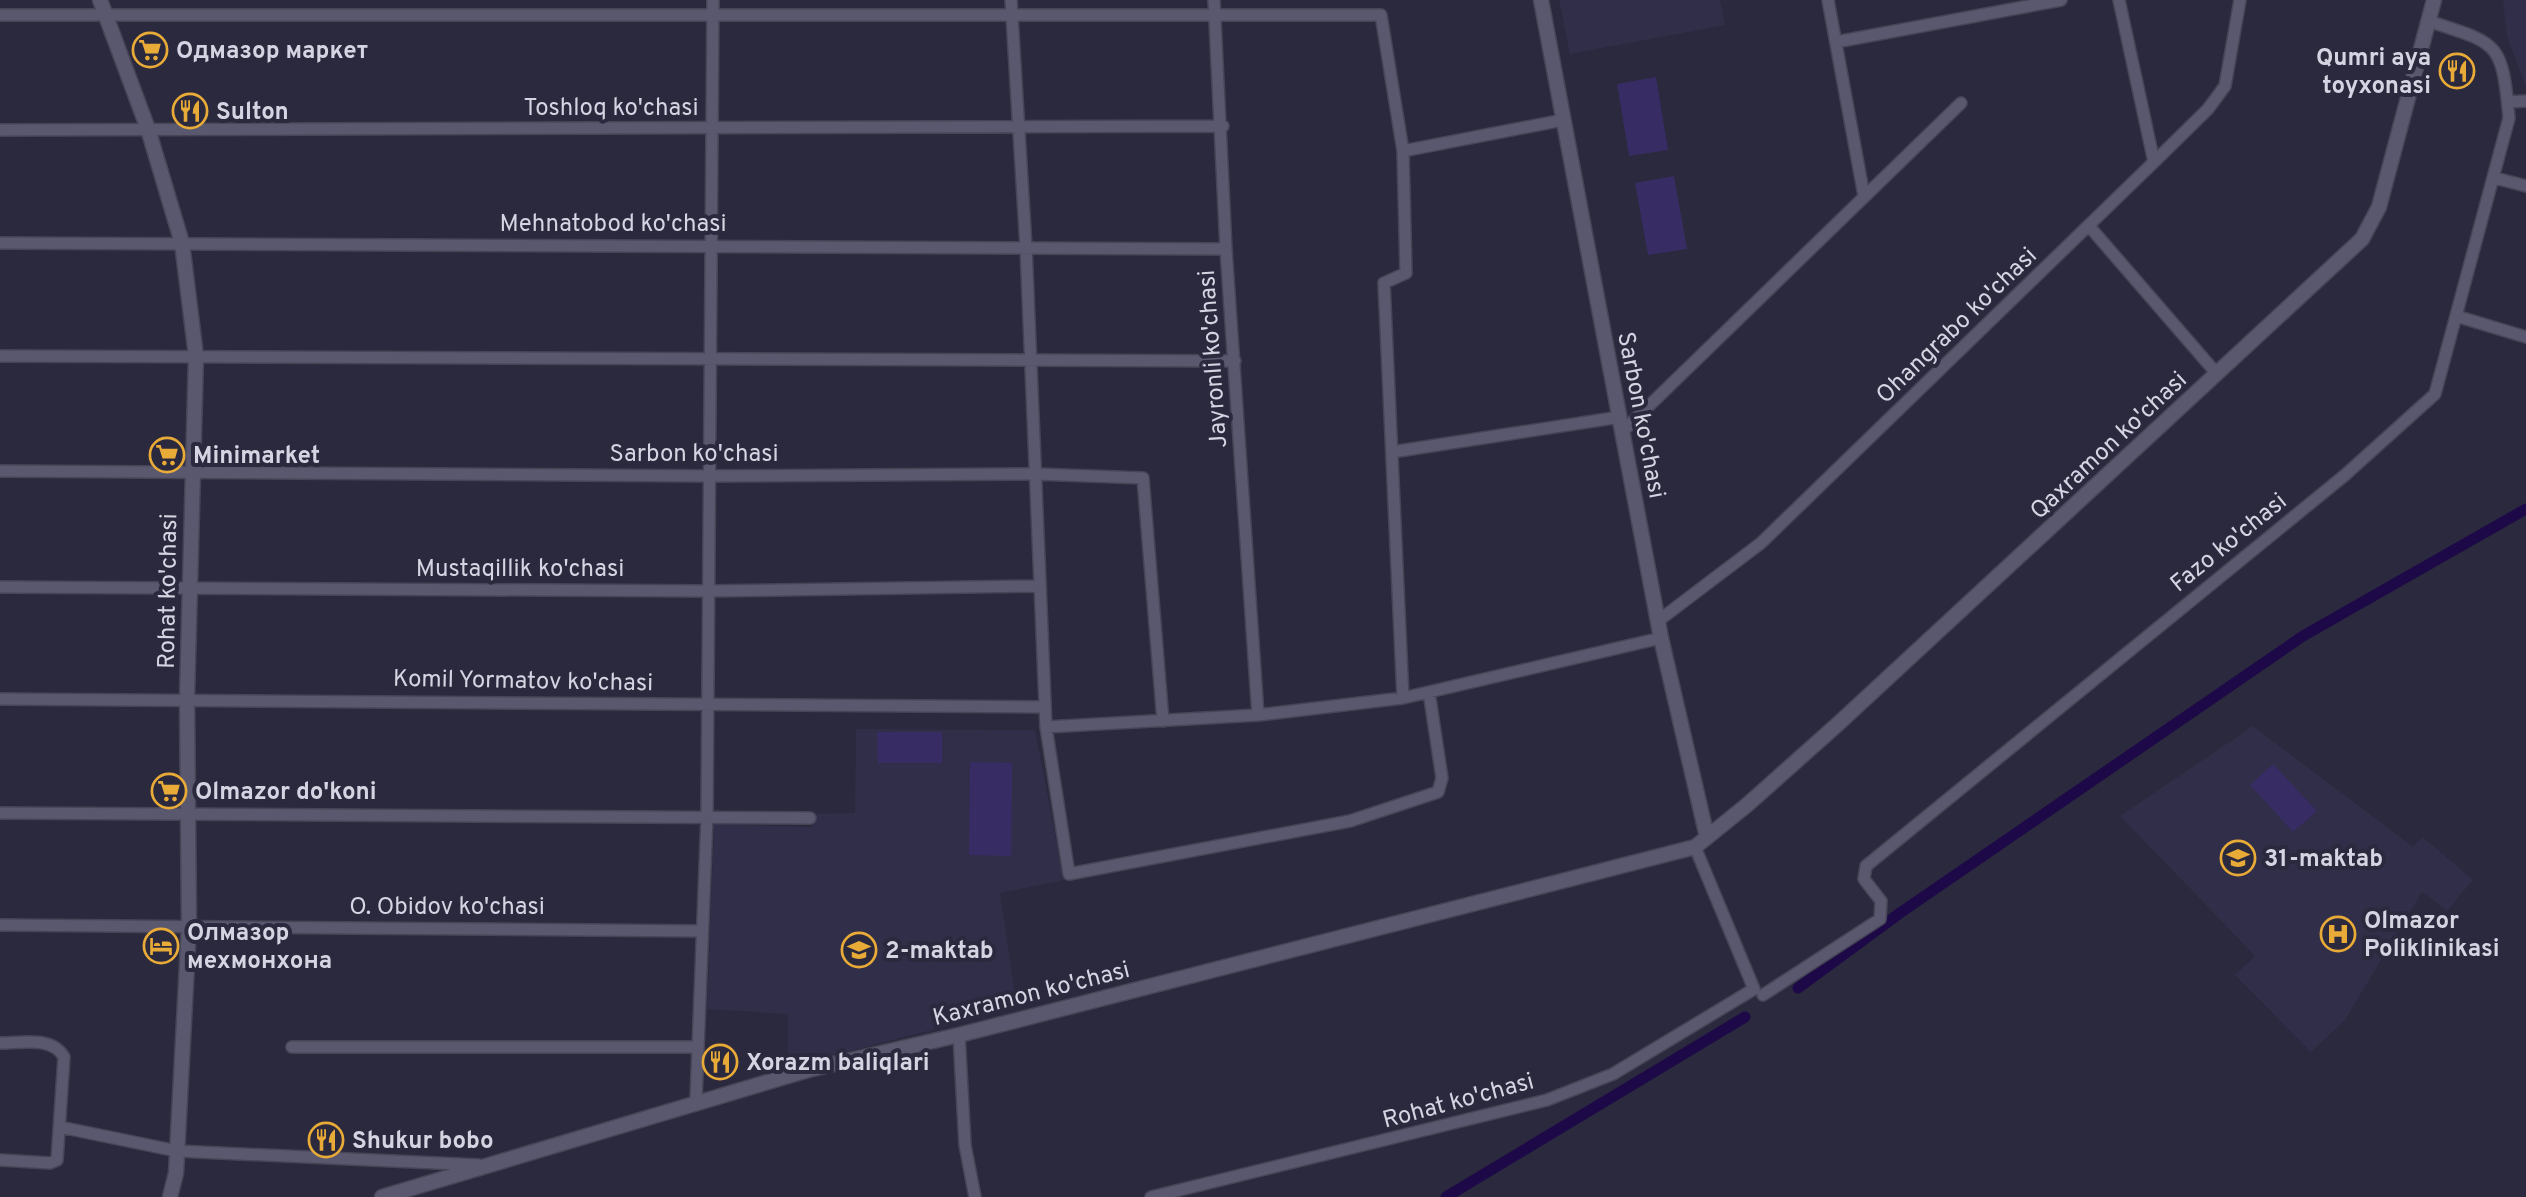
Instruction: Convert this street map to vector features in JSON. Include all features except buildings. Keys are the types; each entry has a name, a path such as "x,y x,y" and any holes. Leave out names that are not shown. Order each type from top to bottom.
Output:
{"street":[{"path":"696,1100 707,816 713,0"},
{"path":"1011,0 1026,247 1046,727 1069,874 1350,821 1438,792 1442,778 1429,692"},
{"name":"Jayronli ko'chasi","path":"1214,0 1223,126 1226,249 1258,715"},
{"name":"Sarbon ko'chasi","path":"1541,0 1701,842"},
{"path":"1828,0 1864,196"},
{"path":"1836,42 2061,0"},
{"path":"2119,0 2154,162"},
{"name":"Ohangrabo ko'chasi","path":"1658,621 1761,543 2208,109 2225,86 2240,0"},
{"name":"Qaxramon ko'chasi","path":"1701,842 1839,723 2362,239 2379,207 2434,0"},
{"path":"0,15 102,7 1381,15 1403,151 1406,273 1384,283 1403,698"},
{"name":"Rohat ko'chasi","path":"102,7 148,129 182,243 196,356 187,698 189,926 177,1151 170,1197"},
{"name":"Fazo ko'chasi","path":"1759,992 1880,919 1881,901 1864,879 1866,866 2345,475 2435,394 2509,118 2505,77 2495,50 2484,40 2428,21"},
{"path":"2508,102 2526,101"},
{"path":"1392,452 1621,424 1961,103"},
{"path":"1403,151 1563,120"},
{"name":"Toshloq ko'chasi","path":"0,130 1223,126"},
{"path":"2495,178 2526,186"},
{"path":"2089,226 2217,374"},
{"name":"Mehnatobod ko'chasi","path":"0,243 1226,249"},
{"path":"2456,316 2526,337"},
{"path":"0,356 1235,361"},
{"name":"Sarbon ko'chasi","path":"0,471 709,476 1036,474 1143,478 1163,721"},
{"name":"Mustaqillik ko'chasi","path":"0,587 707,591 1039,586"},
{"path":"1046,727 1258,715 1403,698 1661,638"},
{"name":"Komil Yormatov ko'chasi","path":"0,699 187,698 1045,707"},
{"path":"0,813 810,818"},
{"path":"1701,842 1759,992"},
{"name":"Kaxramon ko'chasi","path":"382,1197 696,1100 959,1035 1701,842"},
{"name":"O. Obidov ko'chasi","path":"0,925 701,931"},
{"name":"Rohat ko'chasi","path":"1151,1197 1547,1100 1613,1074 1759,992"},
{"path":"959,1035 965,1145 975,1197"},
{"path":"0,1043 49,1043 60,1049 64,1057 57,1160 50,1163 0,1160"},
{"path":"292,1047 697,1047"},
{"path":"60,1127 177,1151 484,1166"}],"shaded area":[{"path":"1559,0 1720,0 1725,25 1570,54"},
{"path":"2503,0 2526,0 2526,87 2507,36"},
{"path":"1656,77 1668,150 1629,156 1617,84"},
{"path":"1674,176 1687,249 1648,255 1635,183"},
{"path":"2253,726 2413,847 2423,837 2473,880 2447,911 2422,892 2345,1020 2311,1052 2235,975 2255,956 2120,816"},
{"name":"2-maktab","path":"856,729 1035,730 1064,880 1000,893 1017,1008 788,1067 788,1014 707,1009 714,824 812,827 811,814 855,813"},
{"path":"877,732 942,732 942,763 878,763"},
{"path":"970,762 1012,763 1011,856 969,855"},
{"path":"2273,764 2317,811 2293,832 2250,785"}],"waterway":[{"path":"1798,988 1900,913 2303,636 2526,509"},
{"path":"1446,1197 1745,1017"}],"place":[{"name":"Одмазор маркет","path":"150,50"},
{"name":"Qumri aya toyxonasi","path":"2457,71"},
{"name":"Sulton","path":"190,111"},
{"name":"Minimarket","path":"167,455"},
{"name":"Olmazor do'koni","path":"169,791"},
{"name":"31-maktab","path":"2238,858"},
{"name":"Olmazor Poliklinikasi","path":"2338,934"},
{"name":"Олмазор мехмонхона","path":"161,946"},
{"name":"2-maktab","path":"859,950"},
{"name":"Xorazm baliqlari","path":"720,1062"},
{"name":"Shukur bobo","path":"326,1140"}]}
